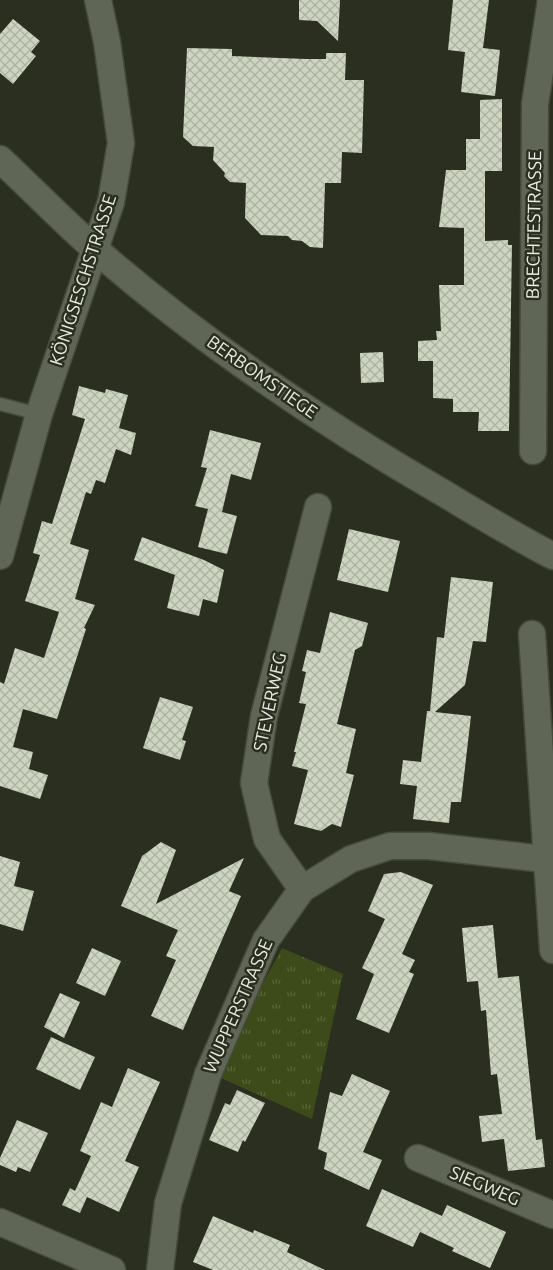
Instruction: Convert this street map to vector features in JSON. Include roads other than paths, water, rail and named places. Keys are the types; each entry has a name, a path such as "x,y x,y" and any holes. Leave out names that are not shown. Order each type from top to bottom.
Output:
{"street":[{"name":"KÖNIGSESCHSTRASSE","path":"0,556 39,414 111,202 121,143 107,42 98,0"},
{"name":"BRECHTESTRASSE","path":"533,451 543,328 535,104 551,0"},
{"name":"BERBOMSTIEGE","path":"0,158 95,249 148,293 224,351 377,455 553,556"},
{"name":"STEVERWEG","path":"302,889 267,839 254,783 264,716 318,506"},
{"path":"532,634 550,860 553,950"},
{"name":"WUPPERSTRASSE","path":"160,1270 168,1203 208,1074 266,940 302,889 351,859 390,846 428,846 550,860"},
{"name":"SIEGWEG","path":"418,1158 553,1214"},
{"path":"0,1222 112,1270"}],"lane":[{"path":"0,404 39,414"}]}
